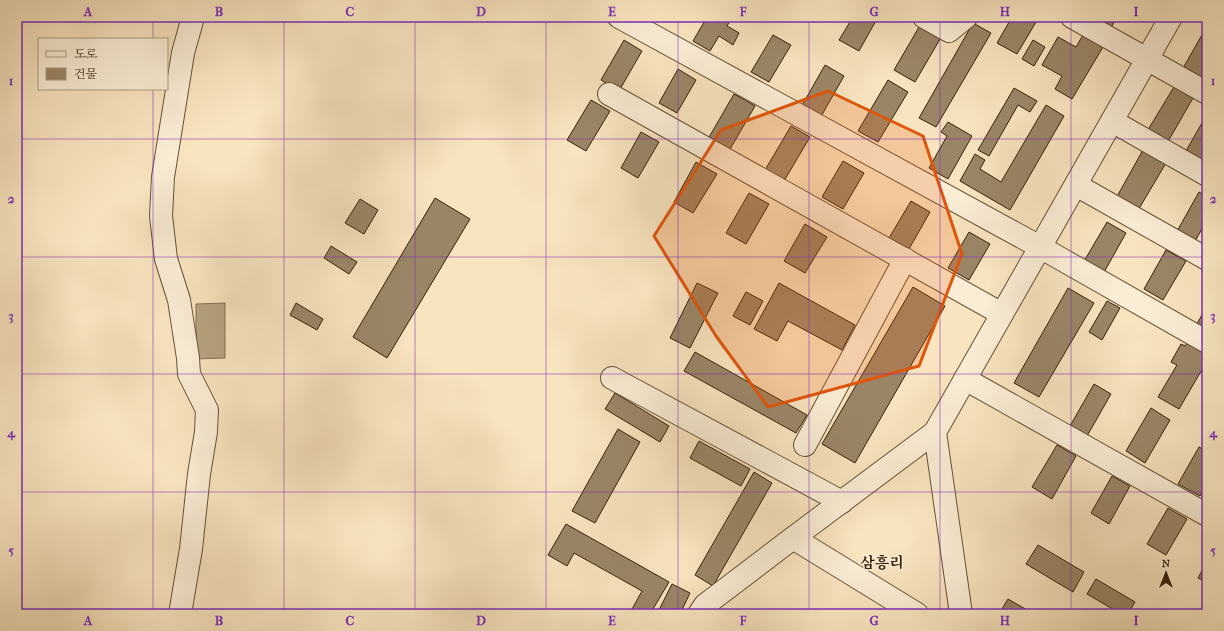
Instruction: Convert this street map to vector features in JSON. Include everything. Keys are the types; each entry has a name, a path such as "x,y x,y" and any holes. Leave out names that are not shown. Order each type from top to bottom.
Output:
{"street":[{"path":"180,614 191,549 199,474 206,432 207,410 189,374 179,300 166,260 161,216 163,177 183,53 193,17"},
{"path":"619,17 1040,247 1207,342"},
{"path":"924,17 949,31 966,17"},
{"path":"1072,17 1207,93"},
{"path":"699,614 705,605 935,432 1171,17"},
{"path":"609,94 1002,314"},
{"path":"1112,121 1207,175"},
{"path":"1076,185 1207,259"},
{"path":"805,445 905,260"},
{"path":"612,378 842,502"},
{"path":"965,379 1207,515"},
{"path":"935,432 961,614"},
{"path":"793,538 917,614"}],"highlighted area":[{"path":"828,91 923,136 962,254 919,366 768,407 716,336 654,236 721,130"}],"shaded area":[{"path":"225,303 225,358 196,359 196,304"}],"building":[{"path":"707,17 732,17 727,26 739,33 733,45 719,36 710,51 693,41"},
{"path":"853,17 878,17 859,51 839,40"},
{"path":"1012,17 1039,17 1017,54 997,43"},
{"path":"1081,17 1117,17 1108,33"},
{"path":"922,22 943,34 915,82 894,70"},
{"path":"973,23 991,33 936,127 919,118"},
{"path":"1207,26 1207,74 1202,82 1182,70"},
{"path":"773,35 791,45 769,82 751,72"},
{"path":"1083,35 1103,47 1072,99 1055,89 1062,76 1042,65 1058,37 1076,47"},
{"path":"624,40 642,51 619,91 601,80"},
{"path":"1033,40 1045,47 1034,66 1022,59"},
{"path":"825,65 844,76 819,120 800,109"},
{"path":"678,69 696,80 677,113 659,103"},
{"path":"888,80 908,92 878,142 858,131"},
{"path":"1174,87 1193,98 1166,145 1146,133"},
{"path":"1014,88 1037,101 1030,112 1018,105 989,156 978,150"},
{"path":"734,94 755,106 729,151 708,139"},
{"path":"591,100 610,111 586,151 567,140"},
{"path":"1046,105 1064,116 1010,210 960,181 975,154 985,160 980,169 1001,182"},
{"path":"1207,114 1207,153 1203,160 1186,151"},
{"path":"948,122 972,136 948,179 929,168 947,136 941,132"},
{"path":"791,126 810,137 784,181 765,170"},
{"path":"641,132 659,142 638,178 621,168"},
{"path":"1143,150 1166,163 1137,212 1115,200"},
{"path":"843,161 864,173 843,209 822,197"},
{"path":"696,162 717,174 693,213 674,202"},
{"path":"1199,192 1207,197 1207,220 1194,243 1176,233"},
{"path":"749,193 769,204 746,244 726,233"},
{"path":"435,198 470,219 387,358 353,337"},
{"path":"360,199 378,210 364,234 345,223"},
{"path":"911,201 930,212 909,249 889,238"},
{"path":"1107,222 1126,233 1103,274 1083,263"},
{"path":"805,224 827,237 805,273 784,261"},
{"path":"969,232 990,244 969,280 948,268"},
{"path":"331,246 357,262 349,274 324,258"},
{"path":"1166,250 1186,261 1163,300 1144,289"},
{"path":"697,283 718,293 690,348 670,338"},
{"path":"779,283 855,325 842,350 788,321 777,341 754,329"},
{"path":"913,287 945,306 855,463 822,444"},
{"path":"1068,288 1094,303 1039,397 1014,383"},
{"path":"746,292 763,301 750,325 733,316"},
{"path":"1107,301 1120,308 1102,340 1089,332"},
{"path":"296,303 323,319 317,330 290,315"},
{"path":"1207,306 1207,337 1194,329"},
{"path":"1189,340 1207,350 1207,361 1179,409 1158,397 1177,365 1171,362 1181,344 1185,346"},
{"path":"695,352 807,415 796,433 684,371"},
{"path":"1094,384 1111,394 1087,436 1070,426"},
{"path":"615,393 669,426 660,442 605,409"},
{"path":"1151,408 1170,420 1145,463 1126,451"},
{"path":"618,429 640,442 595,523 572,511"},
{"path":"699,441 750,469 741,486 690,458"},
{"path":"1057,445 1076,456 1052,499 1032,487"},
{"path":"1199,447 1207,451 1207,484 1200,496 1178,484"},
{"path":"754,472 772,483 713,586 695,575"},
{"path":"1112,476 1130,486 1109,524 1091,513"},
{"path":"1168,508 1187,519 1166,555 1147,544"},
{"path":"566,524 669,582 650,614 642,614 632,609 642,591 574,553 567,566 548,555"},
{"path":"1038,545 1084,572 1073,592 1026,564"},
{"path":"1207,561 1207,583 1198,578"},
{"path":"1096,579 1135,602 1128,614 1121,614 1087,594"},
{"path":"672,584 690,593 680,614 657,614"},
{"path":"1008,599 1034,614 999,614"}],"district":[{"name":"삼흥리","path":"882,563"}]}
